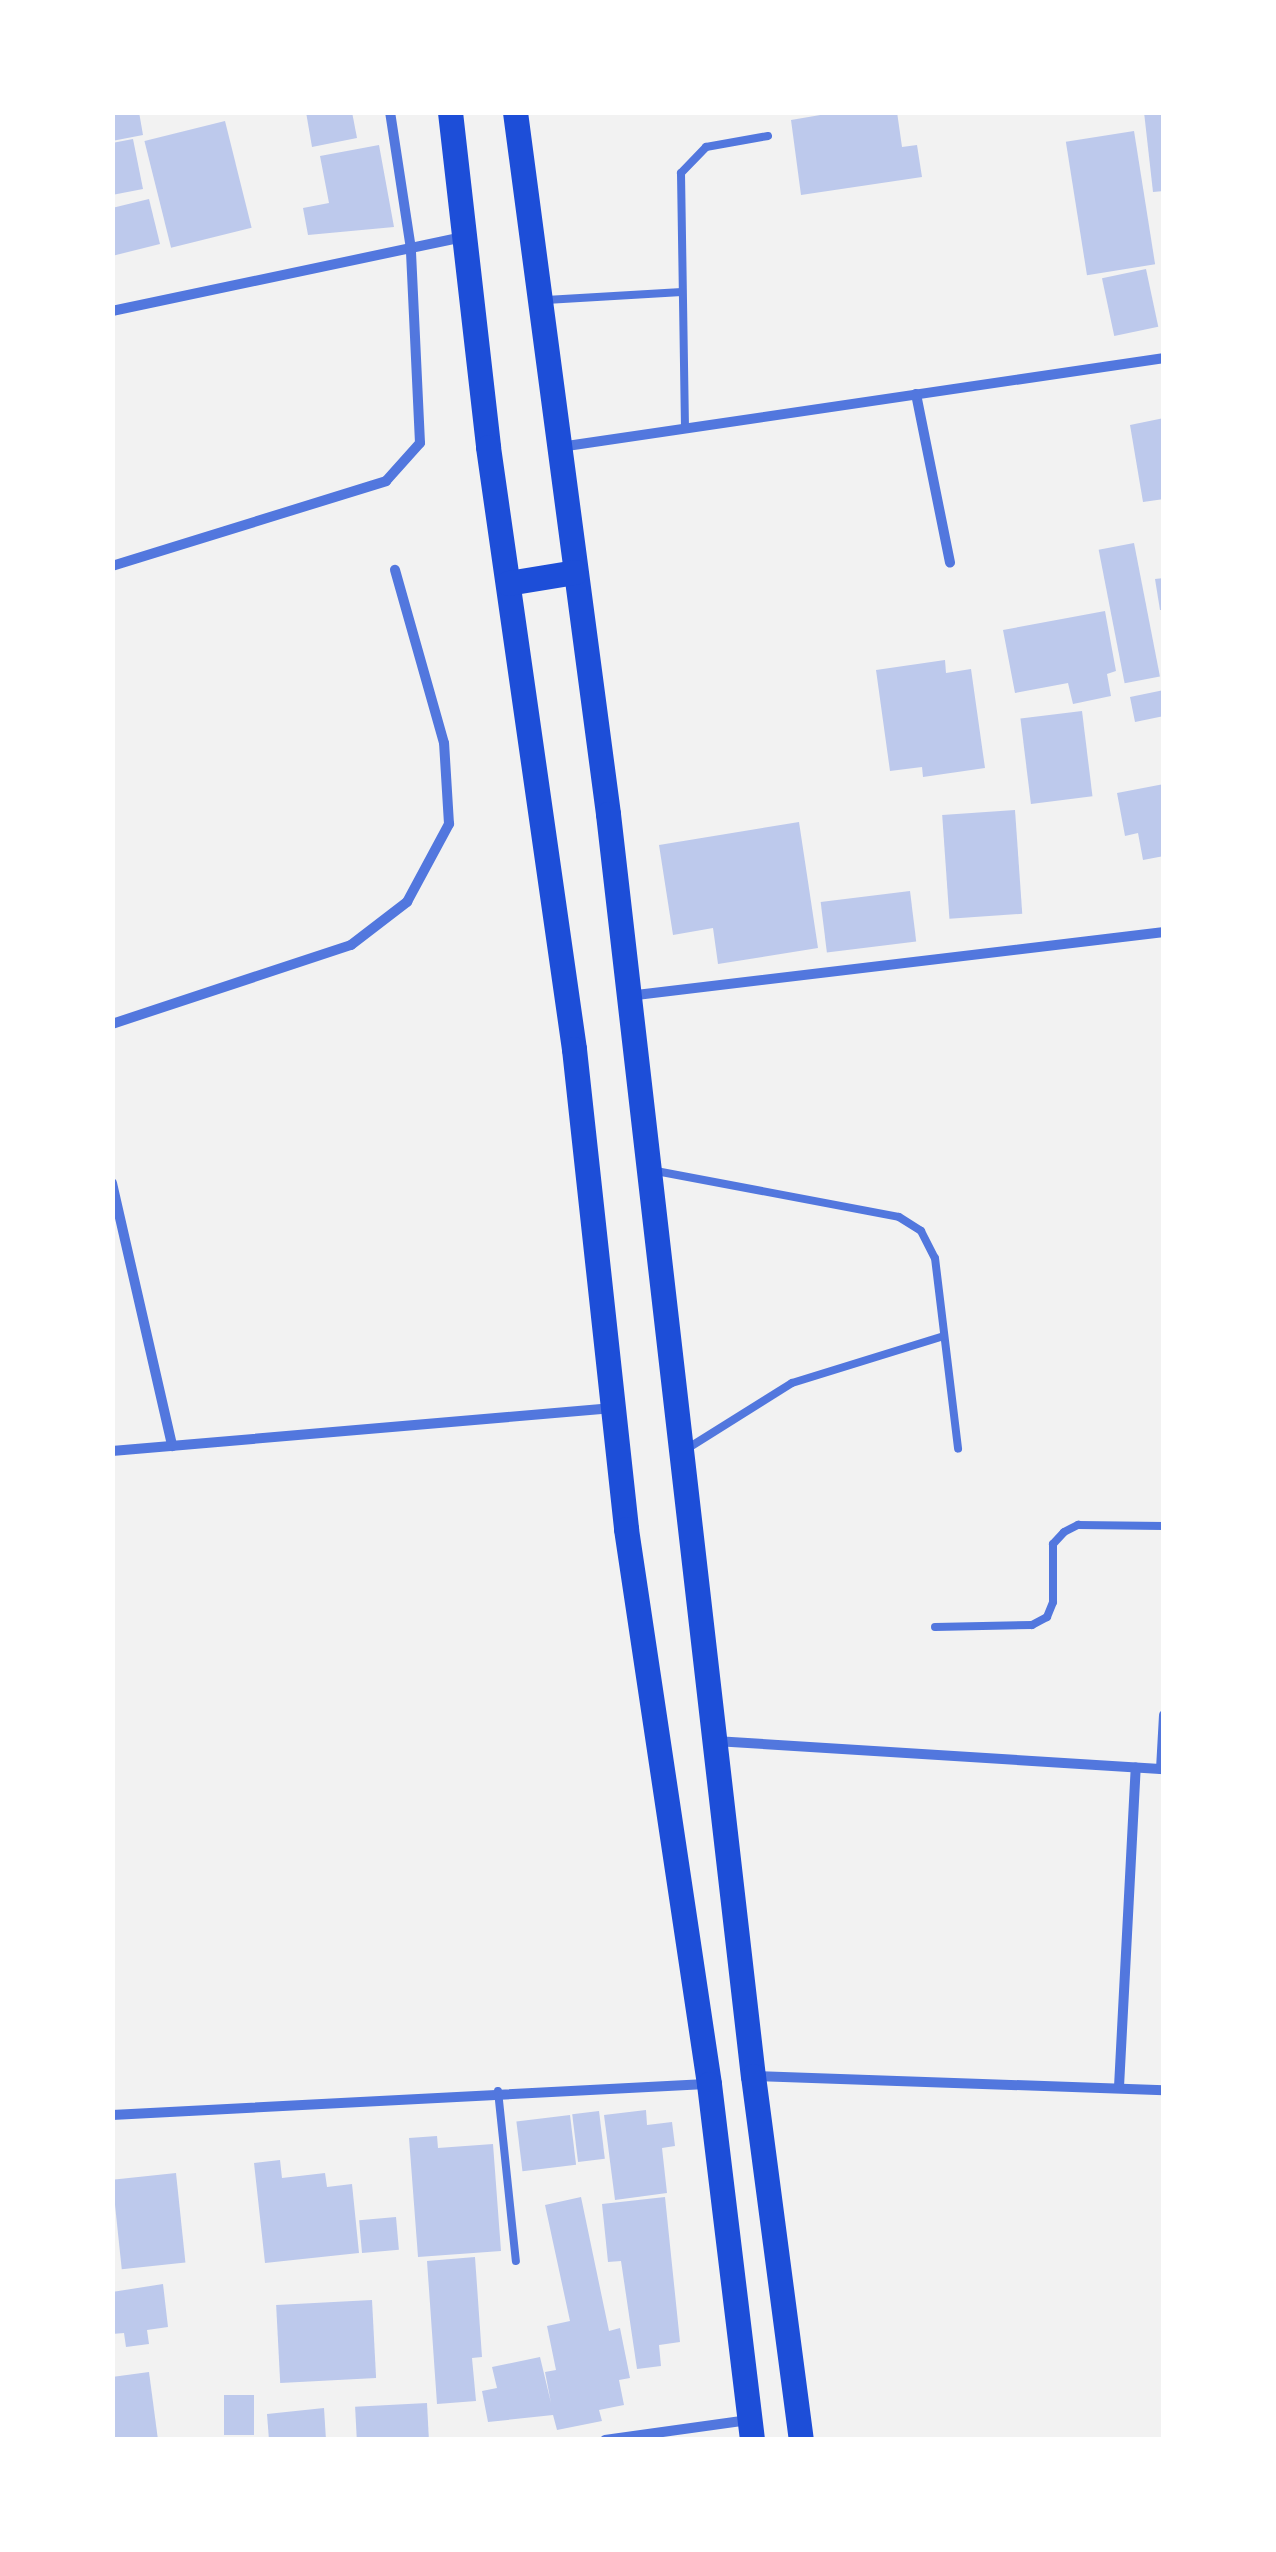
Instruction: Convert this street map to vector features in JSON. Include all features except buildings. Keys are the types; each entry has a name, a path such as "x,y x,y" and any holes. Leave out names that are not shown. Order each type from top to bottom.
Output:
{"main road":[{"path":"450,112 508,583 574,1049 612,1408 709,2084 751,2430"},
{"path":"515,112 651,1170 753,2076 802,2440"},
{"path":"508,583 575,572"}],"street":[{"path":"112,566 386,481 420,443 411,249 390,112"},
{"path":"112,311 467,236"},
{"path":"559,447 1164,358"},
{"path":"916,394 950,563"},
{"path":"112,1024 351,946 408,902 448,824 444,743 394,570"},
{"path":"626,996 1164,932"},
{"path":"112,1183 172,1446"},
{"path":"112,1452 612,1408"},
{"path":"714,1741 1162,1769 1164,1716"},
{"path":"1119,2087 1136,1767"},
{"path":"753,2076 1164,2090"},
{"path":"112,2115 709,2084"},
{"path":"605,2440 751,2430"}],"lane":[{"path":"686,428 681,174 691,156 706,147 768,136"},
{"path":"540,301 682,292"},
{"path":"651,1170 899,1217 921,1231 934,1258 958,1449"},
{"path":"685,1450 792,1383 944,1336"},
{"path":"935,1627 1032,1625 1048,1617 1054,1602 1053,1544 1064,1532 1078,1525 1164,1526"},
{"path":"498,2092 516,2261"}]}
